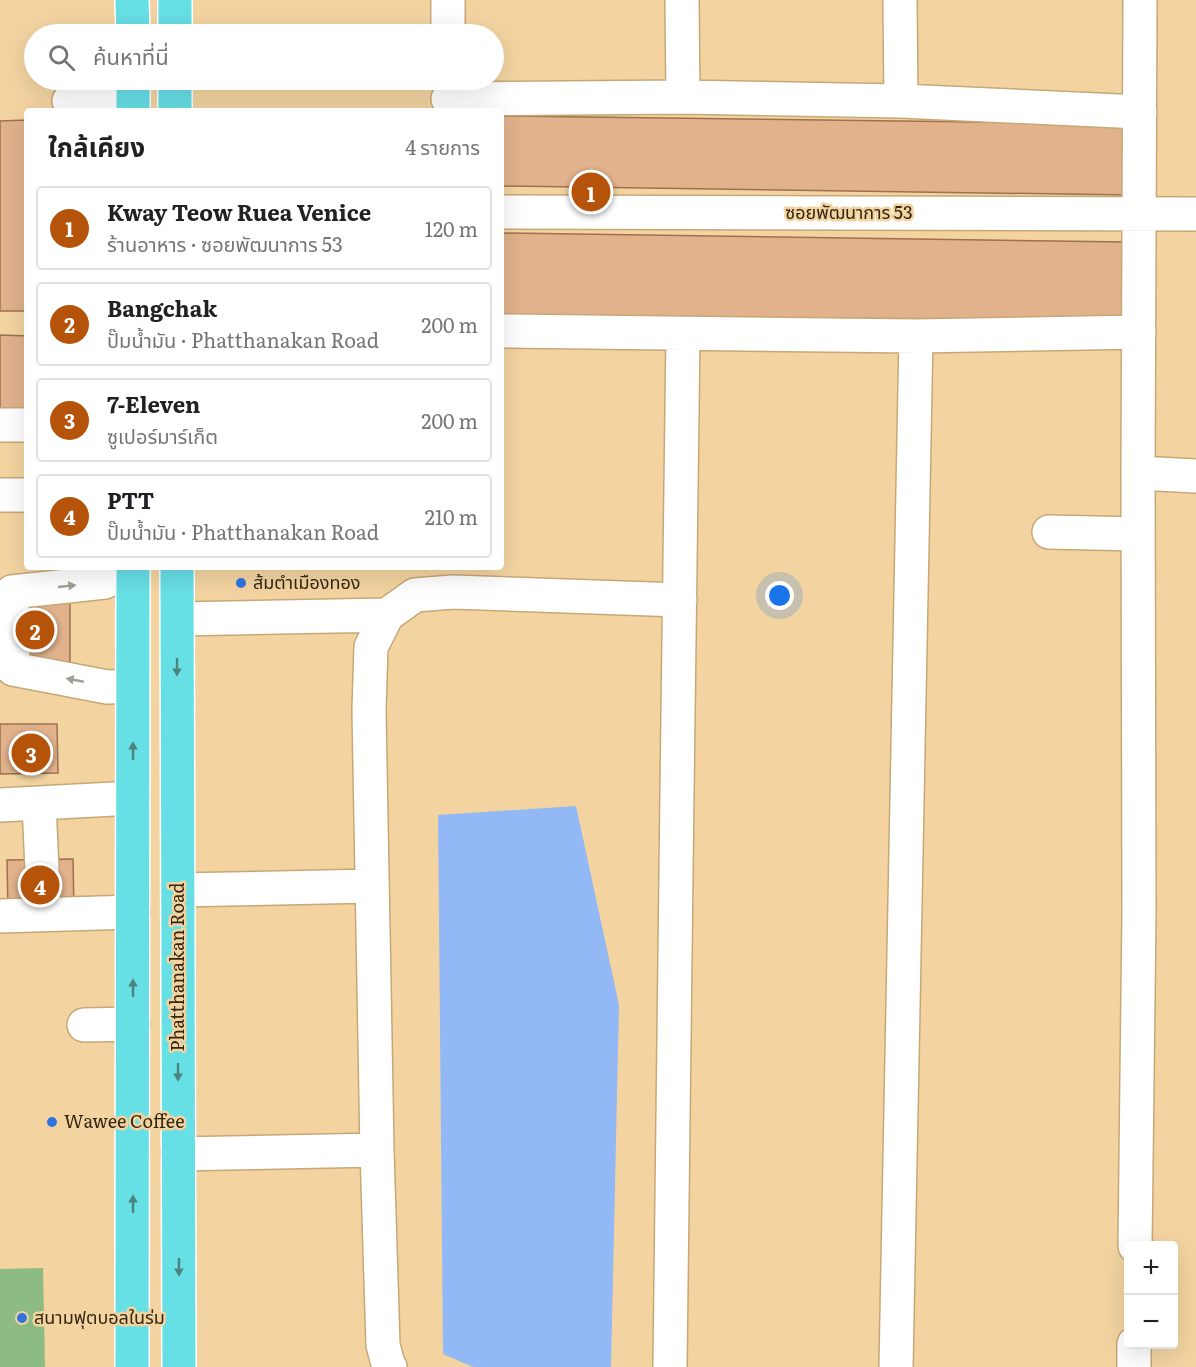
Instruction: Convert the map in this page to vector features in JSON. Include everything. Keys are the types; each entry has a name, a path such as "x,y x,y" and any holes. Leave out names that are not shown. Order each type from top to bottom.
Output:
{"main road":[{"path":"132,0 133,24"},
{"path":"175,0 175,24"},
{"path":"175,90 176,108"},
{"path":"131,570 133,686 132,1367"},
{"name":"Phatthanakan Road","path":"177,570 179,1367"},
{"path":"132,1024 178,1026"}],"street":[{"path":"448,0 448,24"},
{"path":"682,0 682,97"},
{"path":"900,0 901,101"},
{"path":"1135,1241 1141,214 1140,0"},
{"path":"448,97 682,97 901,101 1140,112"},
{"path":"69,101 133,98"},
{"name":"ซอยพัฒนาการ 53","path":"504,212 1196,214"},
{"path":"504,332 916,336 1139,332"},
{"path":"670,1367 672,1024 683,335"},
{"path":"896,1367 916,336"},
{"path":"0,425 24,425"},
{"path":"1138,473 1196,476"},
{"path":"0,495 24,495"},
{"path":"1049,532 1138,534"},
{"path":"126,570 105,582 12,592 13,669 107,687 133,686"},
{"path":"390,1367 383,1345 377,1150 369,711 371,647 387,615 415,595 452,580 680,600"},
{"path":"177,619 387,615"},
{"path":"0,805 133,798"},
{"path":"39,803 44,914"},
{"path":"178,890 372,886"},
{"path":"0,916 133,912"},
{"path":"84,1025 132,1024"},
{"path":"178,1154 377,1150"},
{"path":"1134,1349 1134,1367"}],"green space":[{"name":"สนามฟุตบอลในร่ม","path":"43,1268 45,1367 0,1367 0,1269"}],"water":[{"path":"576,806 619,1005 611,1367 473,1367 443,1354 438,815"}],"building":[{"path":"504,116 1130,124 1130,195 504,186"},
{"path":"24,120 24,311 0,311 0,121"},
{"path":"504,233 1127,242 1126,319 504,318"},
{"path":"0,335 24,336 24,408 0,408"},
{"path":"0,598 70,599 70,662 0,661"},
{"path":"0,724 57,724 58,773 0,774"},
{"path":"73,859 74,911 8,911 7,860"}],"place":[{"name":"Kway Teow Ruea Venice","path":"591,192"},
{"name":"ส้มตำเมืองทอง","path":"241,583"},
{"name":"Bangchak","path":"35,630"},
{"name":"7-Eleven","path":"31,753"},
{"name":"PTT","path":"40,885"},
{"name":"Wawee Coffee","path":"52,1122"},
{"name":"สนามฟุตบอลในร่ม","path":"22,1318"}]}
